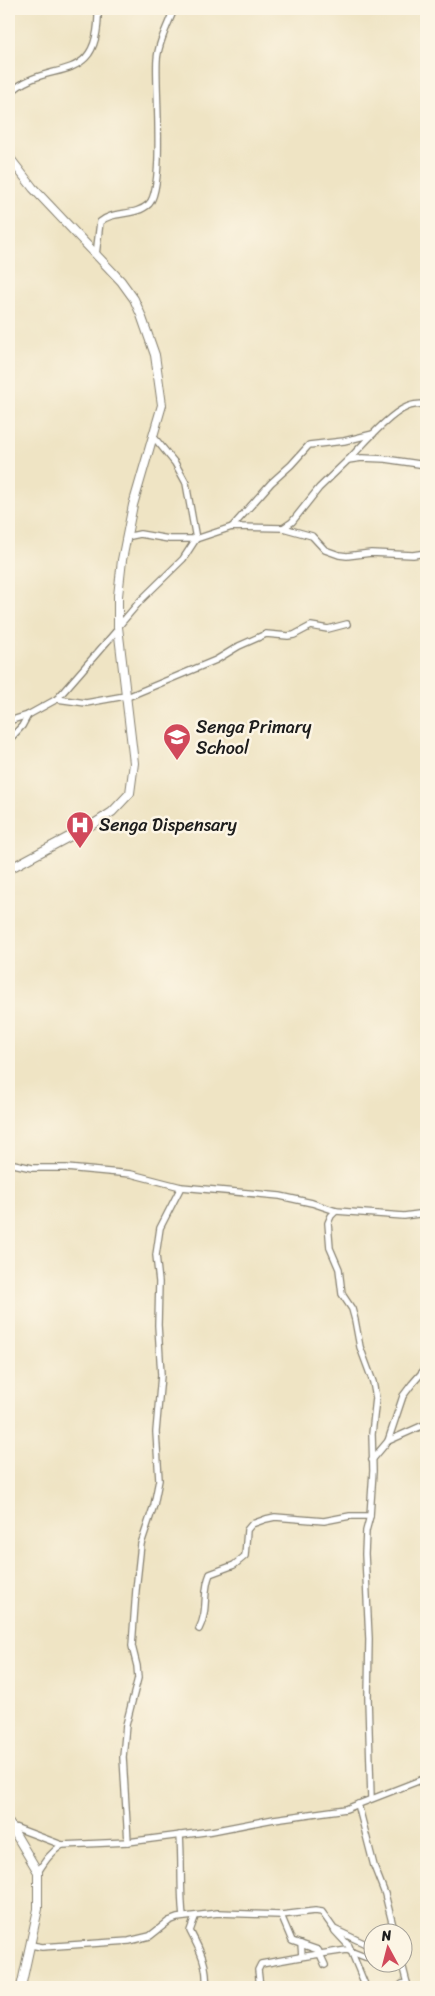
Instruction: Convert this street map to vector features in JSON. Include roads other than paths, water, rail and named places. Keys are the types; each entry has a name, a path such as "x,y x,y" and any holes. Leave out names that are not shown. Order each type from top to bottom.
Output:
{"street":[{"path":"9,94 26,81 68,69 86,57 96,40 98,9"},
{"path":"96,255 100,222 109,217 139,211 149,204 155,192 158,157 157,58 174,9"},
{"path":"9,157 33,188 121,281 134,299 151,342 159,374 162,404 140,478 126,537 118,596 118,628 134,763 130,793 112,812 95,823 9,869"},
{"path":"283,528 292,522 319,488 400,410 413,405 426,404"},
{"path":"232,527 271,483 309,445 344,441 373,434"},
{"path":"9,721 28,715 57,699 141,600 183,559 196,539 186,483 175,463 153,436"},
{"path":"348,460 362,458 385,459 426,465"},
{"path":"126,537 140,534 169,539 196,539 232,527 283,528 312,536 325,550 339,555 370,553 414,555 426,553"},
{"path":"57,699 86,703 125,697 216,660 266,634 288,636 311,626 328,629 347,624"},
{"path":"9,740 22,726 28,715"},
{"path":"9,1163 32,1168 66,1168 130,1174 181,1187 280,1196 312,1203 336,1211 404,1216 426,1213"},
{"path":"128,1842 123,1757 126,1725 138,1678 132,1646 136,1590 142,1544 154,1505 159,1480 156,1432 161,1366 158,1325 159,1282 156,1255 160,1228 181,1187"},
{"path":"336,1211 328,1223 330,1248 338,1270 342,1294 352,1309 363,1356 375,1390 370,1516 366,1531 365,1554 368,1605 371,1798"},
{"path":"372,1460 388,1441 404,1396 426,1368"},
{"path":"388,1441 426,1424"},
{"path":"199,1629 204,1619 207,1592 206,1582 210,1574 234,1565 245,1556 247,1530 252,1524 275,1517 324,1521 350,1516 370,1516"},
{"path":"9,1824 62,1845 128,1842 234,1828 274,1819 346,1809 426,1778"},
{"path":"358,1804 374,1866 385,1894 393,1924"},
{"path":"9,1824 38,1872 38,1909 21,1987"},
{"path":"180,1835 182,1860 180,1880 184,1917"},
{"path":"38,1872 50,1854 62,1845"},
{"path":"31,1946 42,1947 129,1941 150,1936 173,1919 184,1917 218,1914 281,1916 316,1911 322,1912 345,1941 366,1987"},
{"path":"281,1916 292,1941 318,1950 325,1964"},
{"path":"195,1917 190,1931 205,1963 206,1987"},
{"path":"334,1929 362,1942"},
{"path":"300,1957 302,1956 301,1944"},
{"path":"260,1987 258,1970 261,1964 347,1950 362,1956"},
{"path":"399,1987 402,1984 408,1985"}],"place":[{"name":"Senga Primary School","path":"177,761"},
{"name":"Senga Dispensary","path":"80,849"}]}
